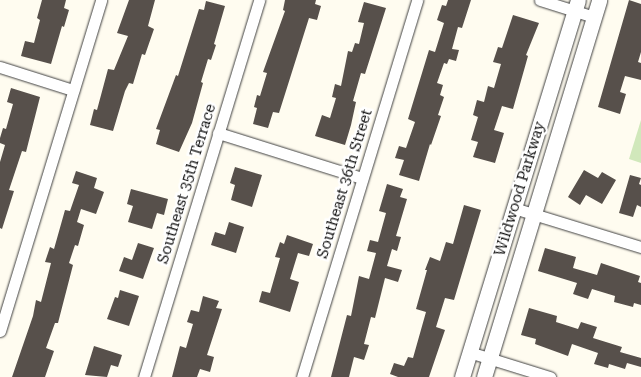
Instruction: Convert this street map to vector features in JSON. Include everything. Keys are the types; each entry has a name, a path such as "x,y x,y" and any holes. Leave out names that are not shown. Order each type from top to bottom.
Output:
{"street":[{"path":"0,331 101,0"},
{"name":"Southeast 35th Terrace","path":"144,377 259,0"},
{"name":"Southeast 36th Street","path":"302,377 417,0"},
{"path":"540,0 577,6 594,17"},
{"name":"Wildwood Parkway","path":"484,377 599,0"},
{"name":"Wildwood Parkway","path":"462,377 577,6"},
{"path":"0,67 73,90"},
{"path":"218,133 362,178"},
{"path":"514,208 641,247"},
{"path":"470,352 550,377"}],"green space":[{"path":"641,120 641,163 629,159"}],"building":[{"path":"42,0 66,0 64,8 69,10 64,27 62,26 51,64 21,56 25,41 34,43 40,20 37,18"},
{"path":"129,0 155,0 148,26 154,29 145,55 142,54 133,84 129,83 125,91 113,131 90,125 94,109 97,110 108,69 114,70 128,36 117,33"},
{"path":"285,0 316,0 315,4 321,6 317,20 309,18 279,113 273,112 268,128 253,124 257,108 254,107 257,95 260,96 267,73 263,72 285,11 283,10"},
{"path":"448,0 471,0 462,28 458,27 452,49 459,50 456,61 449,59 447,64 444,63 437,83 443,85 440,95 444,97 438,115 441,116 419,181 399,175 404,160 395,158 399,146 406,148 415,122 408,119 429,50 435,52 444,23 437,20 442,5 446,6"},
{"path":"629,0 641,4 641,52 638,62 641,63 641,80 625,76 620,92 626,94 620,114 598,107"},
{"path":"206,1 225,6 214,44 216,45 211,60 208,59 201,82 203,83 192,123 179,152 156,144 160,130 156,129 176,75 178,76 199,9 204,10"},
{"path":"364,2 386,8 365,74 361,73 353,101 356,102 345,145 315,136 322,115 330,118 336,98 332,97 335,84 341,86 348,51 352,52 355,43 359,44 364,23 358,22"},
{"path":"513,15 539,23 526,55 528,56 513,109 502,106 494,130 504,133 495,163 473,157 478,142 471,140 478,117 473,115 477,100 484,102 488,86 494,88 501,64 493,62 498,47 502,48"},
{"path":"11,88 40,97 26,152 22,151 9,190 14,191 2,229 0,228 0,162 5,145 0,143 0,138 3,128 6,129 13,104 7,102"},
{"path":"235,167 262,175 252,207 231,200 235,185 230,183"},
{"path":"584,170 598,178 602,172 616,180 602,204 586,195 580,205 568,197"},
{"path":"76,171 97,178 94,188 104,192 96,214 81,209 77,222 84,225 78,246 75,245 69,263 73,265 58,323 55,323 46,348 54,351 45,377 12,377 33,316 36,300 41,302 51,263 45,262 50,247 54,249 65,210 70,211 79,185 72,183"},
{"path":"630,175 641,178 639,184 641,185 641,207 637,205 633,217 619,213"},
{"path":"387,184 403,189 400,197 407,199 396,236 401,237 397,251 392,249 387,266 402,270 398,282 385,278 375,318 371,317 364,344 369,345 364,360 354,357 349,377 331,377 347,315 351,316 359,276 369,279 376,253 367,251 370,240 378,242 386,213 379,211"},
{"path":"131,189 168,199 164,215 157,213 152,229 128,222 133,206 127,204"},
{"path":"464,205 481,210 454,300 445,298 436,327 445,330 429,377 398,377 390,374 394,363 404,366 408,357 413,358 426,312 416,309 427,270 425,270 430,257 440,261 446,242 453,244"},
{"path":"229,222 244,227 236,253 211,245 215,232 225,235"},
{"path":"287,235 313,244 309,256 298,253 290,279 299,282 290,312 259,302 262,291 270,293 280,258 275,257 280,242 284,244"},
{"path":"138,243 154,248 143,279 119,271 124,257 132,260"},
{"path":"545,248 576,257 573,268 597,275 601,263 640,276 638,282 641,283 641,305 634,303 633,307 614,302 615,296 592,289 588,299 573,294 577,283 538,271"},
{"path":"120,290 139,296 129,326 107,319 115,297 118,298"},
{"path":"203,296 219,301 216,308 222,309 207,355 214,357 210,372 200,369 197,377 172,377 180,346 186,348 193,324 187,322 191,310 199,312"},
{"path":"529,308 557,316 556,322 578,329 581,322 597,327 593,338 622,347 620,352 641,358 641,367 627,363 625,369 609,364 608,368 594,364 598,353 572,344 568,356 535,344 536,339 521,335"},
{"path":"94,346 122,355 118,367 111,365 107,377 85,375"}]}
